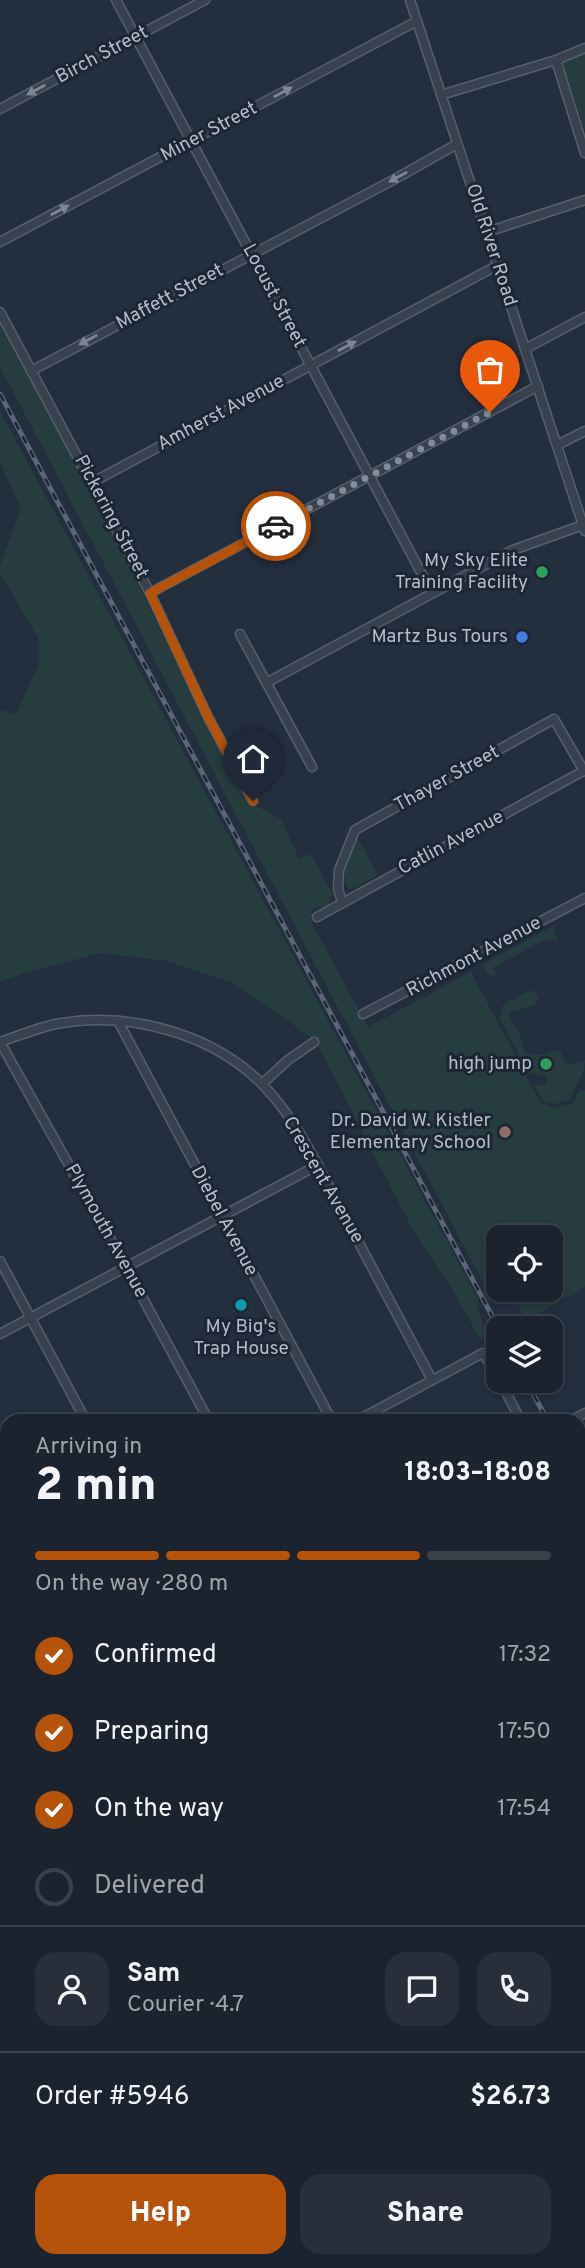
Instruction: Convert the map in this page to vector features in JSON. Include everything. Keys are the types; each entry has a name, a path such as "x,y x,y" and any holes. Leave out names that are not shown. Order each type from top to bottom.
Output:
{"street":[{"name":"Locust Street","path":"116,0 432,593"},
{"name":"Birch Street","path":"0,109 205,0"},
{"name":"Old River Road","path":"410,0 584,528"},
{"name":"Miner Street","path":"0,242 417,20"},
{"path":"441,95 585,48"},
{"path":"555,60 585,153"},
{"name":"Maffett Street","path":"31,371 457,144"},
{"path":"486,232 585,200"},
{"name":"Amherst Avenue","path":"93,482 498,265"},
{"name":"Pickering Street","path":"0,312 93,482 150,593 208,717 253,801"},
{"path":"525,349 585,317"},
{"path":"150,593 538,386"},
{"path":"557,445 585,430"},
{"path":"266,683 513,550 584,528"},
{"path":"240,635 312,767"},
{"name":"Thayer Street","path":"342,902 338,889 339,870 355,830 554,719 584,771"},
{"name":"Catlin Avenue","path":"317,917 584,771"},
{"name":"Richmont Avenue","path":"363,1014 585,898"},
{"name":"Crescent Avenue","path":"0,1042 54,1024 86,1020 118,1021 172,1032 206,1045 242,1067 262,1084 289,1117 318,1165 432,1380"},
{"name":"Diebel Avenue","path":"118,1021 328,1414"},
{"name":"Plymouth Avenue","path":"0,1042 205,1414"},
{"path":"262,1084 288,1060 314,1042"},
{"path":"0,1334 318,1165"},
{"path":"0,1261 82,1414"},
{"path":"369,1414 483,1353 486,1358"},
{"path":"506,1393 517,1414"}],"green space":[{"path":"585,53 585,131 563,65 566,60"},
{"path":"0,322 115,536 207,726 248,802 281,819 299,859 311,854 333,895 327,906 313,909 310,920 368,1027 471,972 540,1102 553,1108 572,1104 579,1091 585,1090 585,1287 563,1299 563,1225 486,1225 486,1288 0,367"},
{"path":"0,411 478,1299 478,1310 486,1332 486,1336 480,1339 456,1295 415,1234 315,1040 233,983 168,961 100,953 0,982 0,710 16,714 39,663 38,638 0,573 0,565 21,509 0,462"},
{"path":"356,836 378,875 350,890 344,878 344,871"},
{"path":"553,926 558,941 546,939 491,969 495,972 494,976 488,975 483,964"},
{"path":"530,990 539,996 535,1005 509,1013 514,1028 517,1027 525,1052 529,1054 545,1054 560,1049 564,1061 571,1065 585,1060 582,1077 570,1100 554,1104 542,1100 534,1084 545,1085 546,1077 528,1072 499,1017 503,1005"},
{"path":"516,1302 558,1302 533,1316 524,1316"}],"railway":[{"path":"0,394 492,1316"},
{"path":"533,1393 544,1414"}],"way so far":[{"path":"276,526 490,412"}],"place":[{"name":"My Sky Elite Training Facility","path":"542,572"},
{"name":"Martz Bus Tours","path":"522,637"},
{"name":"high jump","path":"546,1064"},
{"name":"Dr. David W. Kistler Elementary School","path":"505,1132"},
{"name":"My Big's Trap House","path":"241,1305"}],"route":[{"path":"253,801 208,717 150,593 276,526"}]}
